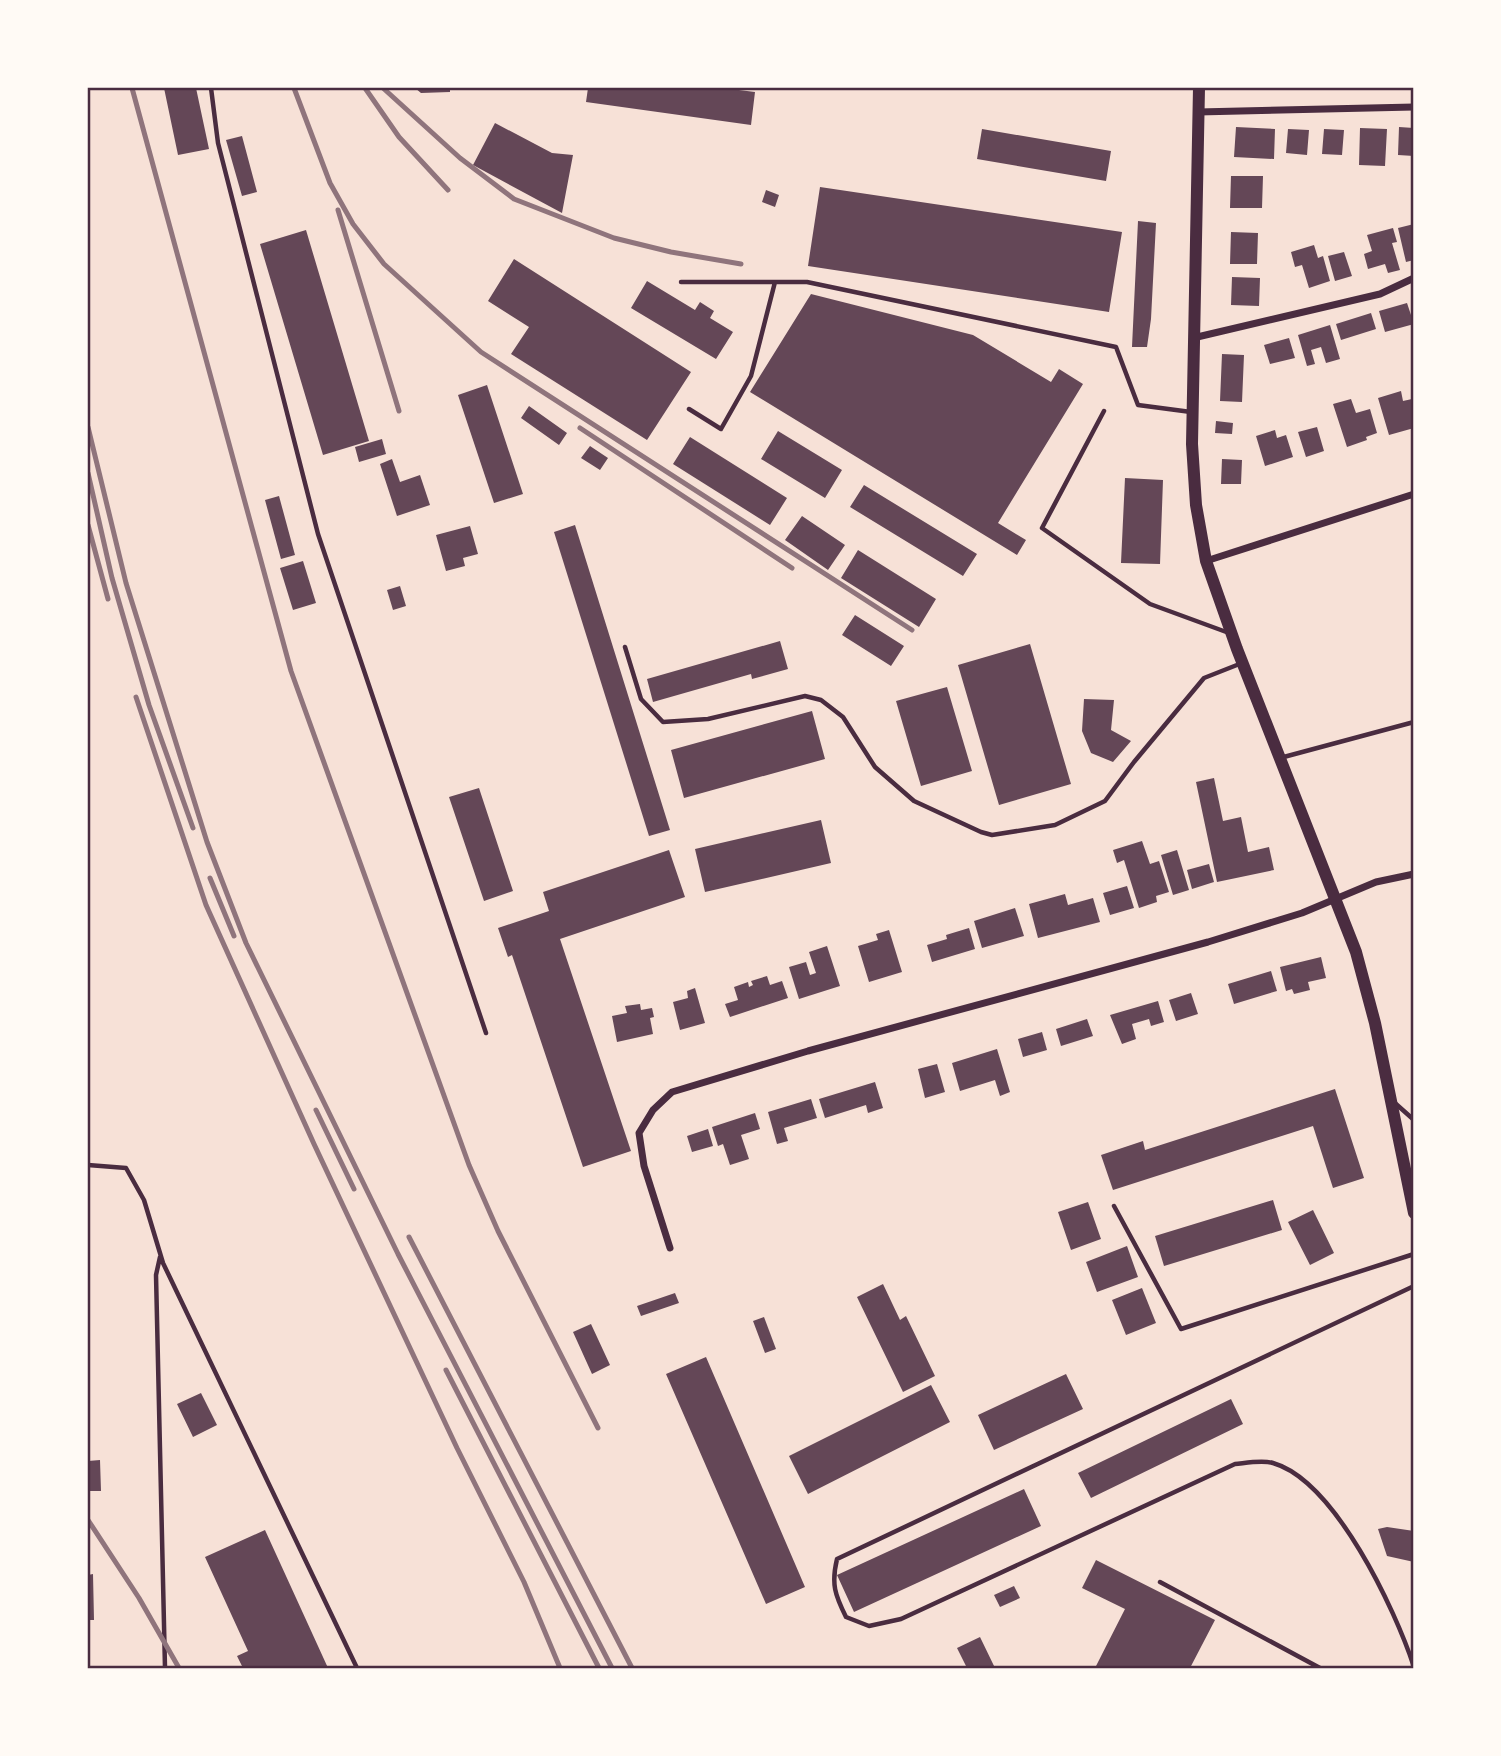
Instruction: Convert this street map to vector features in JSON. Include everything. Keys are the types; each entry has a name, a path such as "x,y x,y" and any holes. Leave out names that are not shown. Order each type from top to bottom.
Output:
{"main road":[{"path":"1199,88 1192,412 1196,505 1206,561 1242,663 1356,953 1375,1023 1413,1213"}],"street":[{"path":"1198,112 1413,107"},
{"path":"1192,338 1380,294 1413,278"},
{"path":"1206,561 1413,494"},
{"path":"670,1248 644,1166 639,1133 653,1110 672,1092 808,1051 1208,942 1303,913 1376,882 1413,874"}],"lane":[{"path":"211,88 218,143 318,534 486,1033"},
{"path":"681,282 807,282 1116,346 1138,405 1192,412"},
{"path":"689,409 721,429 751,376 775,282"},
{"path":"1104,411 1042,528 1150,604 1231,633"},
{"path":"625,647 642,699 663,722 708,719 805,696 821,700 843,717 875,767 914,801 992,835 1055,825 1105,802 1204,678 1242,663"},
{"path":"1279,758 1413,722"},
{"path":"1390,1098 1413,1120"},
{"path":"88,1165 126,1168 144,1200 161,1254 357,1668"},
{"path":"1114,1206 1181,1329 1413,1254"},
{"path":"161,1254 156,1275 165,1668"},
{"path":"1413,1286 837,1559 832,1579 846,1617 869,1626 901,1619 1235,1464 1272,1462 1305,1480 1335,1510 1357,1545 1404,1639 1413,1667"},
{"path":"1160,1583 1320,1668"}],"building":[{"path":"164,88 196,88 209,149 178,155"},
{"path":"415,88 450,88 450,92 421,93"},
{"path":"588,88 723,88 755,92 751,125 586,102"},
{"path":"495,123 552,153 573,155 562,213 473,165"},
{"path":"1236,127 1275,129 1274,159 1234,157"},
{"path":"1399,127 1414,128 1414,156 1398,155"},
{"path":"1360,128 1387,129 1385,166 1359,165"},
{"path":"982,129 1111,151 1106,181 977,159"},
{"path":"1288,129 1309,130 1307,155 1286,153"},
{"path":"1324,129 1344,130 1342,155 1322,154"},
{"path":"242,136 257,192 242,196 226,140"},
{"path":"1231,176 1263,176 1262,208 1230,208"},
{"path":"820,187 1122,232 1109,312 808,266"},
{"path":"766,190 779,195 775,207 762,202"},
{"path":"1138,221 1156,223 1147,347 1132,347"},
{"path":"1414,224 1414,260 1406,262 1398,228"},
{"path":"1393,228 1397,242 1392,243 1400,270 1388,273 1385,264 1368,269 1364,254 1372,251 1367,235"},
{"path":"306,230 369,441 323,455 260,244"},
{"path":"1231,232 1258,233 1257,264 1230,264"},
{"path":"1314,245 1318,258 1323,256 1330,281 1309,288 1302,265 1295,267 1291,252"},
{"path":"1344,252 1352,276 1335,281 1328,256"},
{"path":"514,259 691,372 647,440 511,354 529,327 488,301"},
{"path":"1232,277 1260,278 1259,306 1231,305"},
{"path":"647,281 695,310 700,302 714,311 710,318 733,332 716,359 631,308"},
{"path":"811,294 973,335 1051,382 1059,369 1083,384 998,523 1026,540 1017,555 750,392"},
{"path":"1407,303 1414,324 1385,332 1379,311"},
{"path":"1371,313 1376,329 1341,340 1336,324"},
{"path":"1330,325 1340,359 1326,363 1321,347 1311,350 1315,364 1307,366 1298,335"},
{"path":"1289,338 1295,358 1270,364 1264,345"},
{"path":"1222,354 1244,355 1242,402 1220,401"},
{"path":"487,385 523,494 494,503 458,395"},
{"path":"1401,391 1403,401 1412,399 1414,428 1389,435 1378,398"},
{"path":"1351,399 1356,413 1370,409 1377,433 1366,437 1367,440 1347,447 1333,404"},
{"path":"529,406 567,433 559,445 521,418"},
{"path":"1216,421 1233,423 1232,434 1215,433"},
{"path":"1317,427 1324,451 1306,457 1298,432"},
{"path":"1275,430 1277,438 1286,435 1293,457 1265,466 1256,436"},
{"path":"778,431 842,470 825,498 761,459"},
{"path":"690,437 787,498 770,525 673,464"},
{"path":"382,439 386,454 359,462 355,447"},
{"path":"590,446 608,458 600,470 581,458"},
{"path":"392,459 400,482 420,475 430,505 397,516 380,464"},
{"path":"1222,459 1242,460 1241,484 1221,484"},
{"path":"1125,478 1163,480 1160,564 1121,563"},
{"path":"864,485 977,554 963,576 850,507"},
{"path":"279,496 295,555 281,559 265,500"},
{"path":"802,516 845,545 828,570 785,540"},
{"path":"575,525 670,830 649,836 554,532"},
{"path":"470,526 478,554 463,558 465,566 446,571 436,535"},
{"path":"858,550 936,599 919,627 841,578"},
{"path":"303,561 316,603 293,610 280,568"},
{"path":"400,586 406,606 393,610 387,590"},
{"path":"855,615 904,646 891,666 842,635"},
{"path":"780,641 788,669 752,679 751,674 653,702 647,679"},
{"path":"1030,644 1071,784 999,805 958,665"},
{"path":"947,687 972,771 921,786 896,701"},
{"path":"1084,699 1114,700 1111,730 1131,741 1113,762 1091,753 1082,731"},
{"path":"812,711 825,759 684,798 671,750"},
{"path":"1214,778 1223,821 1241,817 1248,852 1269,847 1274,870 1217,882 1196,782"},
{"path":"479,788 513,891 484,901 449,797"},
{"path":"821,820 831,863 705,892 695,849"},
{"path":"1142,841 1150,864 1159,861 1169,892 1156,896 1157,902 1139,908 1124,860 1117,863 1113,850"},
{"path":"669,850 685,897 560,939 631,1151 583,1167 512,955 508,957 498,928 549,911 543,892"},
{"path":"1177,850 1189,890 1173,895 1161,855"},
{"path":"1209,864 1214,882 1192,889 1187,870"},
{"path":"1127,886 1134,908 1110,915 1103,893"},
{"path":"1065,894 1068,905 1093,898 1100,922 1038,938 1029,904"},
{"path":"1015,908 1024,936 982,948 974,921"},
{"path":"969,928 975,949 932,962 927,945 947,939 946,935"},
{"path":"889,930 902,972 869,982 858,946 878,940 876,934"},
{"path":"827,946 840,986 799,999 789,967 806,962 810,975 816,973 809,952"},
{"path":"1321,957 1326,978 1308,982 1310,990 1294,994 1292,989 1286,991 1280,967"},
{"path":"1271,971 1277,991 1234,1004 1228,984"},
{"path":"767,976 770,985 782,981 788,998 730,1017 725,1004 738,1000 734,987 748,982 749,987 753,985 751,981"},
{"path":"695,988 705,1023 680,1030 673,1002 688,998 687,991"},
{"path":"1191,993 1198,1014 1176,1021 1169,1000"},
{"path":"1158,1001 1164,1022 1151,1026 1149,1019 1132,1024 1136,1039 1122,1044 1110,1015"},
{"path":"640,1004 641,1010 652,1008 654,1017 650,1018 653,1034 617,1042 612,1016 627,1013 625,1006"},
{"path":"1087,1019 1093,1036 1061,1046 1056,1029"},
{"path":"1042,1032 1047,1050 1023,1057 1018,1039"},
{"path":"997,1049 1010,1092 1000,1096 995,1080 960,1091 952,1063"},
{"path":"937,1064 945,1092 925,1098 918,1069"},
{"path":"875,1082 883,1108 868,1113 866,1105 825,1118 819,1099"},
{"path":"1335,1089 1364,1178 1333,1188 1313,1126 1113,1190 1101,1155 1143,1141 1145,1150"},
{"path":"811,1099 817,1118 784,1128 788,1141 777,1144 768,1112"},
{"path":"755,1113 760,1129 741,1135 749,1159 730,1165 723,1144 718,1146 712,1127"},
{"path":"708,1129 713,1146 692,1152 687,1136"},
{"path":"1273,1200 1282,1230 1164,1266 1155,1236"},
{"path":"1088,1202 1101,1239 1071,1250 1058,1212"},
{"path":"1313,1210 1334,1253 1310,1265 1288,1222"},
{"path":"1127,1246 1138,1277 1097,1292 1086,1262"},
{"path":"883,1284 900,1320 906,1316 935,1376 903,1392 857,1297"},
{"path":"1142,1288 1156,1323 1126,1335 1112,1300"},
{"path":"675,1293 679,1303 641,1316 637,1306"},
{"path":"764,1317 776,1349 765,1353 753,1321"},
{"path":"591,1324 610,1365 592,1374 573,1332"},
{"path":"706,1357 805,1587 766,1604 666,1374"},
{"path":"1066,1374 1083,1409 994,1450 978,1415"},
{"path":"931,1385 950,1422 808,1494 789,1456"},
{"path":"201,1393 217,1425 193,1437 177,1404"},
{"path":"1231,1399 1243,1424 1091,1498 1078,1473"},
{"path":"100,1460 101,1491 88,1491 88,1461"},
{"path":"1024,1489 1041,1526 854,1612 837,1575"},
{"path":"1387,1527 1414,1531 1414,1562 1387,1556 1378,1529"},
{"path":"265,1530 328,1668 243,1668 237,1656 248,1651 205,1557"},
{"path":"1096,1560 1215,1620 1190,1668 1095,1668 1125,1609 1082,1588"},
{"path":"93,1574 94,1620 88,1620 88,1575"},
{"path":"1014,1586 1020,1598 1000,1607 994,1595"},
{"path":"980,1637 995,1668 967,1668 957,1648"}],"railway":[{"path":"132,88 291,671 469,1165 498,1231 598,1428"},
{"path":"294,88 330,183 353,224 384,264 481,352 912,630"},
{"path":"365,88 399,137 448,190"},
{"path":"383,88 460,158 514,199 614,238 671,252 741,264"},
{"path":"338,210 399,411"},
{"path":"88,427 126,583 207,842 246,943 398,1254 612,1668"},
{"path":"580,428 792,568"},
{"path":"88,473 112,578 149,705 193,828"},
{"path":"88,525 108,599"},
{"path":"136,697 206,905 314,1144 457,1448 524,1582 560,1668"},
{"path":"210,878 234,936"},
{"path":"316,1110 354,1189"},
{"path":"409,1237 632,1668"},
{"path":"446,1370 599,1668"},
{"path":"88,1520 139,1598 179,1668"}]}
